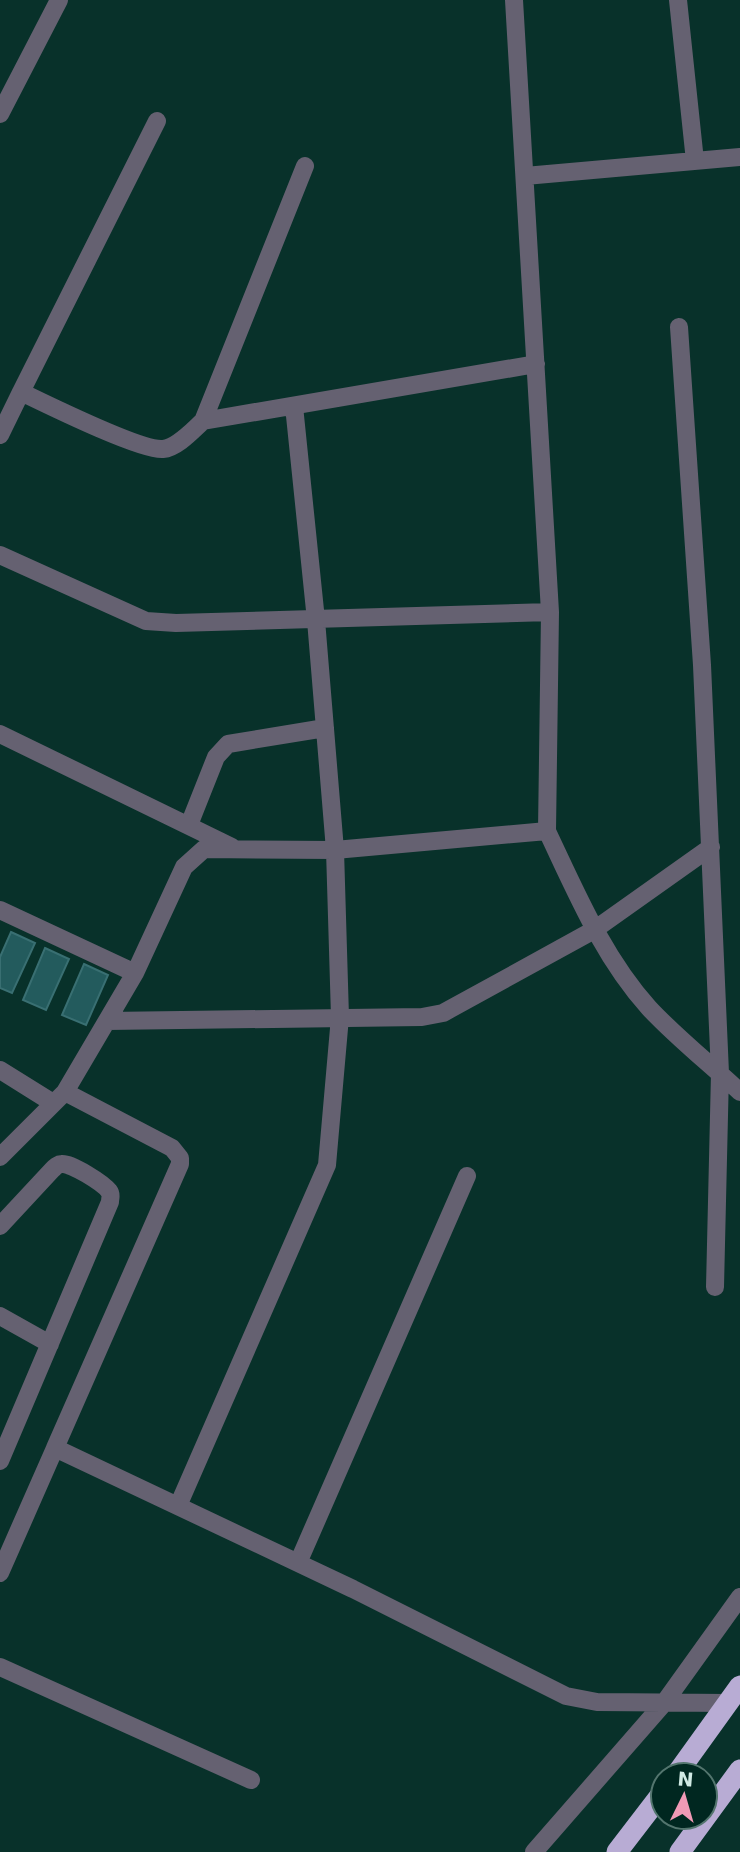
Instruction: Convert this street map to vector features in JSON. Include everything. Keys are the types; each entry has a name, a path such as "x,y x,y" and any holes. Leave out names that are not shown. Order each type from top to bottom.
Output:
{"highway":[{"path":"686,1761 734,1694"},
{"path":"680,1852 740,1770"},
{"path":"617,1852 649,1810"}],"street":[{"path":"0,114 59,0"},
{"path":"513,0 550,612 547,831 594,930 648,1007 740,1092"},
{"path":"678,0 695,161"},
{"path":"0,436 157,121"},
{"path":"525,176 740,157"},
{"path":"20,392 138,443 160,449 177,443 203,421 305,166"},
{"path":"679,327 702,665 720,1073 715,1287"},
{"path":"203,421 536,364"},
{"path":"178,1506 327,1165 340,1017 335,850 316,620 294,406"},
{"path":"0,555 146,621 176,624 550,612"},
{"path":"189,825 216,757 228,744 325,728"},
{"path":"0,734 235,848"},
{"path":"0,1157 59,1098 135,973 184,867 204,849 335,850 547,831"},
{"path":"107,1021 422,1017 443,1013 594,930 711,848"},
{"path":"0,910 135,973"},
{"path":"0,1070 172,1148 180,1158 180,1164 0,1573"},
{"path":"0,1226 60,1164 78,1168 109,1192 110,1202 1,1457"},
{"path":"298,1563 467,1176"},
{"path":"0,1316 50,1344"},
{"path":"55,1448 298,1563 566,1696 597,1703 664,1703 734,1694"},
{"path":"534,1852 664,1703 740,1597"},
{"path":"0,1667 251,1780"}],"building":[{"path":"11,932 35,943 12,993 0,988 0,957"},
{"path":"45,948 69,959 46,1010 23,1000"},
{"path":"84,964 108,975 86,1025 62,1015"}]}
